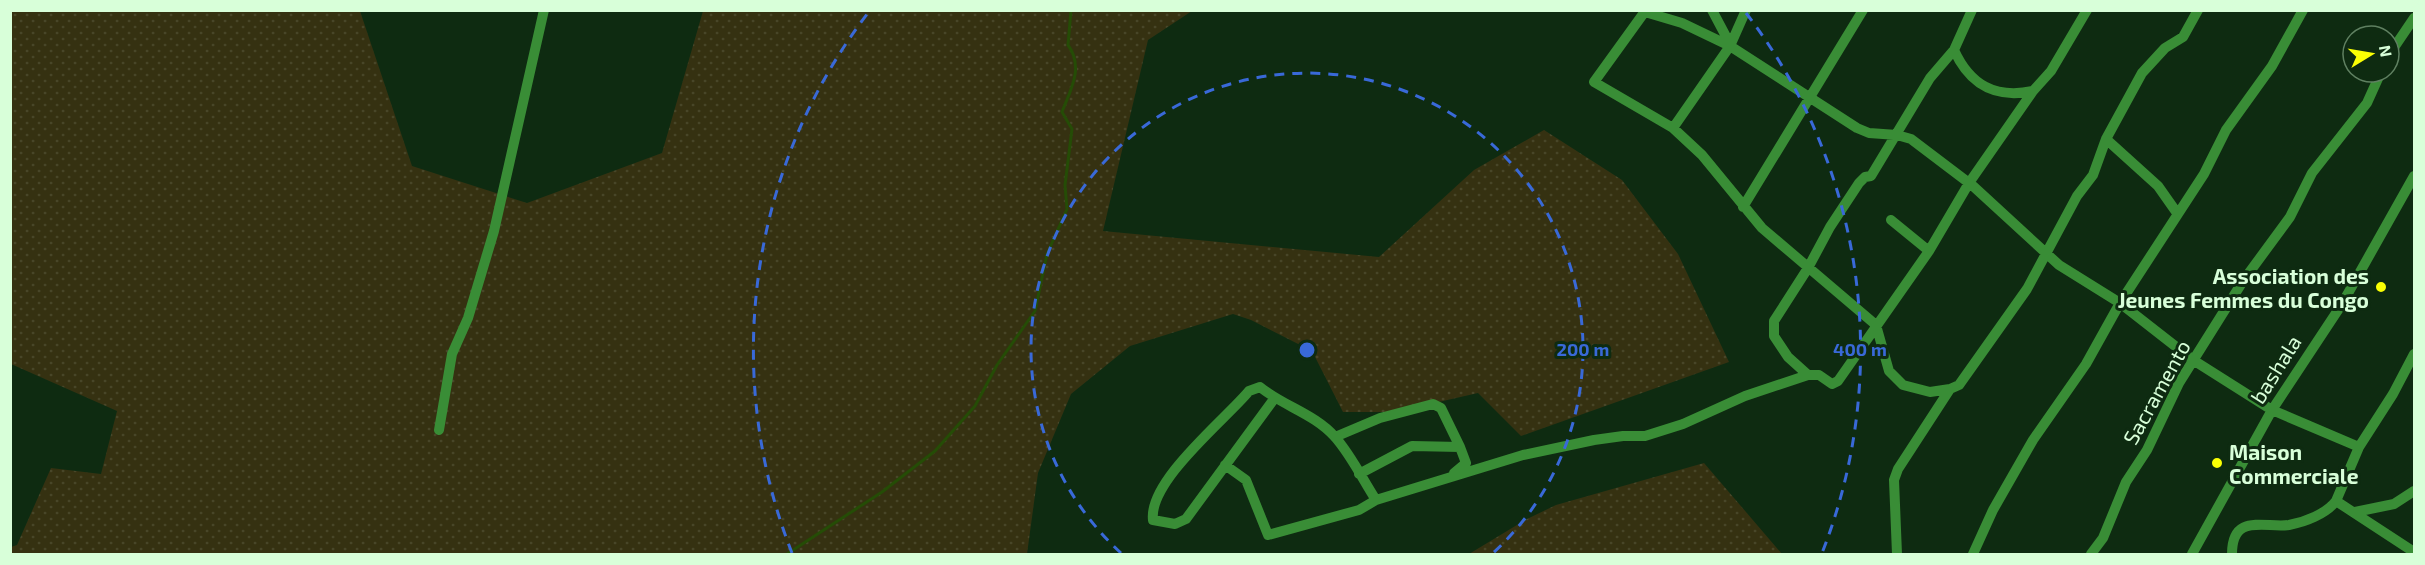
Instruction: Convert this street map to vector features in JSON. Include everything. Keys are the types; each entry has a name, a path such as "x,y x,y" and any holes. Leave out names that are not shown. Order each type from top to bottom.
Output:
{"street":[{"path":"439,430 452,354 468,318 494,231 544,10"},
{"path":"1712,10 1730,45"},
{"path":"1672,128 1730,45 1746,10"},
{"path":"1743,207 1863,10"},
{"path":"1808,375 1788,357 1774,336 1774,321 1859,183 1864,177 1871,176 1930,78 1954,50 1972,10"},
{"path":"1225,465 1246,480 1268,536 1359,510 1376,500 1407,493 1449,477 1561,447 1623,436 1645,436 1683,424 1744,396 1808,375 1819,375 1830,383 1838,381 1929,251 1969,183 2033,91 2051,71 2087,10"},
{"path":"2198,10 2183,37 2165,48 2149,63 2106,139 2093,175 2077,196 2048,254 2016,307 1959,385 1930,392 1903,385 1889,371 1876,326 1808,268 1743,207 1702,155 1672,128 1594,82 1646,11 1682,23 1730,45 1809,98 1869,133 1897,135 1911,139 1969,183 2048,254 2080,280 2120,303 2193,360 2272,410 2359,447"},
{"path":"1973,555 1993,510 2023,458 2051,412 2086,364 2120,303 2204,174 2226,130 2271,68 2303,10"},
{"path":"2401,38 2415,18"},
{"path":"1954,50 1962,68 1972,79 1988,88 2014,95 2033,91"},
{"name":"Sacramento","path":"2091,555 2103,538 2126,482 2147,450 2193,360 2243,281 2290,218 2312,173 2367,103 2376,84"},
{"path":"2106,139 2158,186 2177,213"},
{"name":"bashala","path":"2192,555 2272,410 2342,304 2415,176"},
{"path":"1891,220 1929,251"},
{"path":"2232,555 2232,545 2238,533 2249,525 2296,523 2320,513 2336,501 2359,447 2394,394 2415,354"},
{"path":"1274,399 1186,519 1175,524 1153,520 1157,502 1171,474 1220,419 1249,391 1260,387 1274,399 1310,417 1335,437 1376,500"},
{"path":"1897,555 1895,474 1950,389"},
{"path":"1335,437 1380,418 1432,404 1441,408 1466,463 1449,477"},
{"path":"1359,474 1412,446 1460,447"},
{"path":"2355,512 2394,504 2415,491"},
{"path":"2336,501 2415,552"}],"shaded area":[{"path":"11,10 360,11 412,166 527,203 662,153 703,11 1192,11 1148,40 1103,231 1379,257 1474,170 1544,130 1622,180 1678,254 1729,362 1521,436 1478,393 1395,412 1343,412 1312,351 1251,320 1233,314 1130,346 1071,394 1038,473 1027,554 11,554 11,547 17,545 51,468 101,474 117,411 11,364"},
{"path":"1704,463 1782,554 1469,554 1527,519 1556,505"}],"waterway":[{"path":"787,554 882,492 935,451 975,406 997,365 1035,311 1047,254 1067,209 1065,185 1072,129 1062,112 1076,70 1073,53 1068,45 1071,10"}],"place":[{"name":"Association des Jeunes Femmes du Congo","path":"2381,287"},
{"name":"Maison Commerciale","path":"2217,463"}]}
